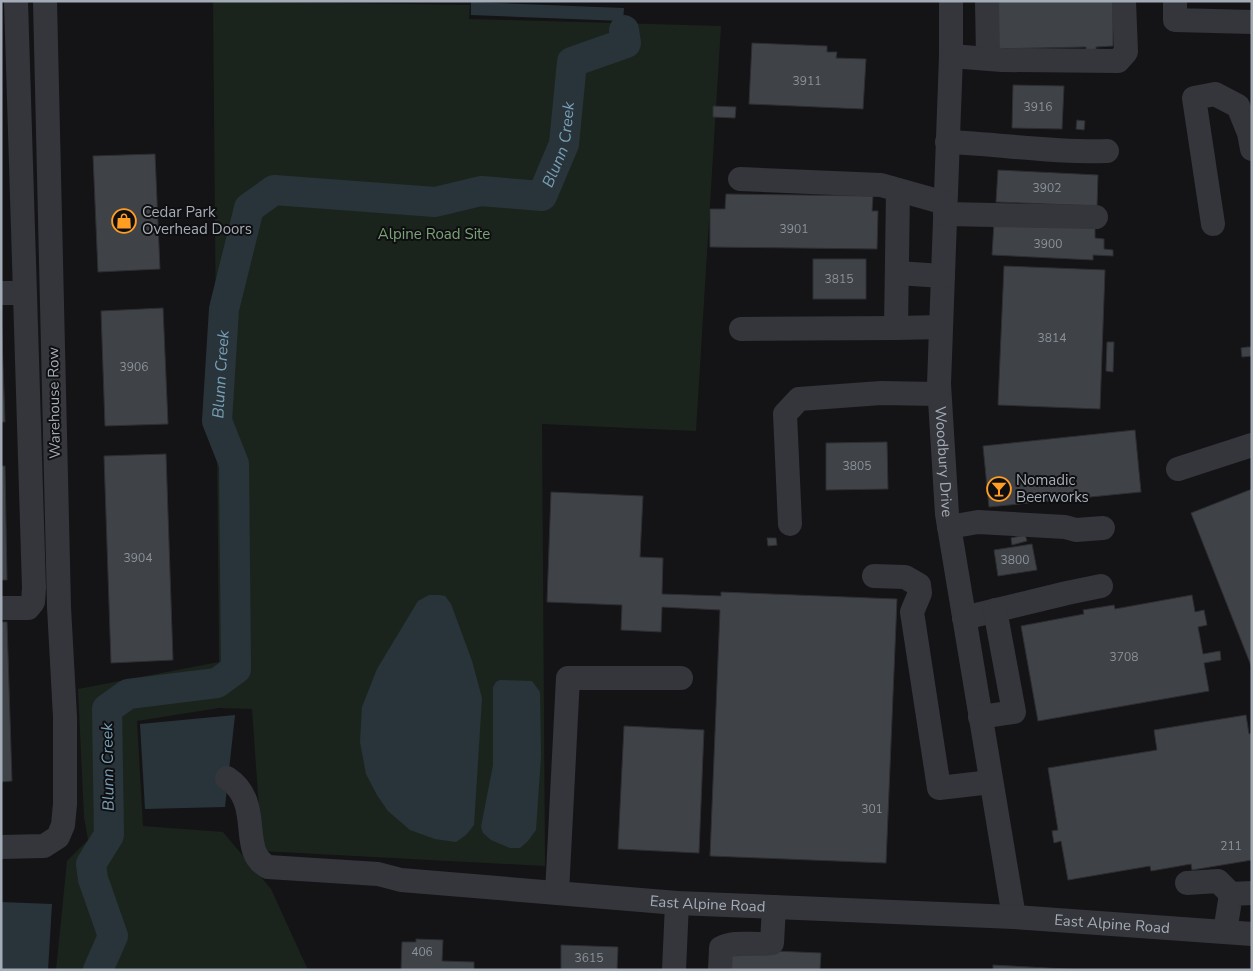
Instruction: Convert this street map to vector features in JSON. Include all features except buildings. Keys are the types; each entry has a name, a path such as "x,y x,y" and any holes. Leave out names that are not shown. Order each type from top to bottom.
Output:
{"street":[{"name":"Woodbury Drive","path":"951,1 941,327 940,394 942,448 949,527 1014,917"},
{"path":"987,1 988,58"},
{"path":"950,56 1118,60 1126,52 1124,1"},
{"path":"1,608 28,608 33,602 34,588 13,293 11,8 45,6"},
{"name":"Warehouse Row","path":"1,846 44,846 58,837 63,825 65,804 65,717 59,607 45,6"},
{"path":"1175,11 1252,22"},
{"path":"1213,224 1194,98 1215,94 1238,106 1249,133 1252,149"},
{"path":"947,142 991,144 1029,149 1107,152"},
{"path":"740,179 881,185 945,208 1096,217"},
{"path":"896,328 898,190"},
{"path":"897,273 943,276"},
{"path":"741,330 941,327"},
{"path":"790,524 784,414 799,400 881,393 940,394"},
{"path":"1178,469 1252,445"},
{"path":"949,527 978,522 1065,527 1076,530 1103,528"},
{"path":"874,576 905,577 919,585 920,593 912,612 939,788 992,782"},
{"path":"964,618 1101,586"},
{"path":"980,717 1014,712 995,610"},
{"path":"557,893 568,678 681,678"},
{"name":"East Alpine Road","path":"227,778 237,785 248,809 253,852 260,863 268,867 378,874 401,880 677,903 1014,917 1252,934"},
{"path":"1187,883 1218,881 1241,893 1225,932"},
{"path":"674,970 677,903"},
{"path":"720,970 721,948 728,944 762,945 772,943 774,907"}],"green space":[{"name":"Alpine Road Site","path":"213,1 470,5 469,19 721,26 696,431 542,424 545,866 262,851 252,709 219,708 137,721 143,826 223,832 271,889 308,970 56,970 67,861 88,840 84,817 78,689 219,662"}],"shaded area":[{"path":"471,2 624,8 623,21 471,15"},
{"path":"429,595 445,596 451,604 472,661 482,698 474,825 466,835 456,842 435,839 410,830 388,811 366,774 360,742 362,707 377,669 418,601"},
{"path":"500,680 532,681 540,692 541,756 536,830 520,848 510,848 491,840 483,833 481,827 493,765 493,687"},
{"path":"235,715 225,807 145,809 140,724"},
{"path":"1,902 52,904 48,970 1,970"}],"waterway":[{"name":"Blunn Creek","path":"98,970 113,936 93,879 91,864 109,835 107,709 128,694 217,683 236,669 234,464 217,421 224,309 249,208 274,190 435,202 481,191 542,196 564,144 572,62 626,43 624,30"}],"place":[{"name":"Cedar Park Overhead Doors","path":"124,221"},
{"name":"Nomadic Beerworks","path":"999,489"}]}
